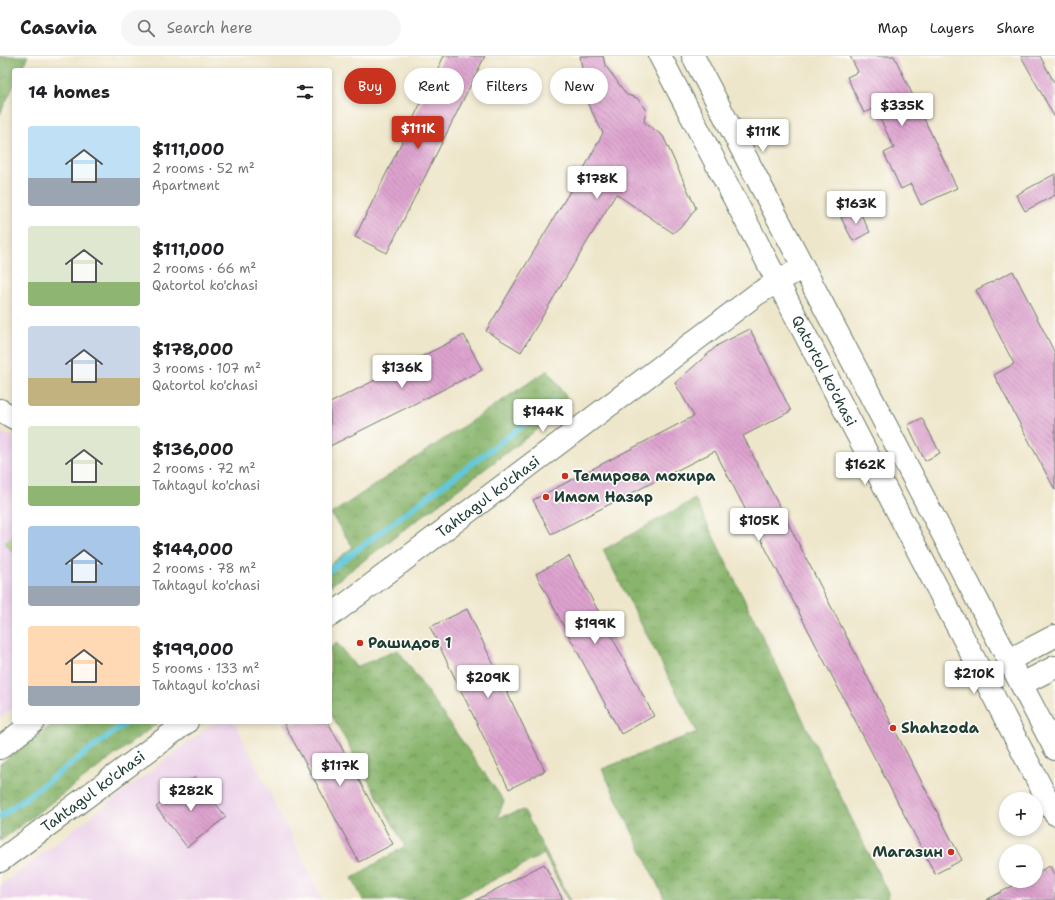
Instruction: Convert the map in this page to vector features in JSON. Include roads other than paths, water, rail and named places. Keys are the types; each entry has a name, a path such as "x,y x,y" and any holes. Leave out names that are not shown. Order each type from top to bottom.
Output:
{"main road":[{"name":"Qatortol ko'chasi","path":"660,56 1055,814"},
{"name":"Qatortol ko'chasi","path":"693,56 1055,749"},
{"name":"Tahtagul ko'chasi","path":"332,614 757,294 803,267"},
{"path":"0,410 12,417"},
{"path":"983,676 1009,660 1055,636"},
{"path":"995,699 1009,660"},
{"path":"995,699 1055,666"},
{"path":"0,748 31,724"},
{"name":"Tahtagul ko'chasi","path":"0,861 184,724"}],"waterway":[{"path":"332,569 553,403"},
{"path":"0,817 124,724"}],"place":[{"name":"Темирова мохира","path":"565,476"},
{"name":"Имом Назар","path":"546,497"},
{"name":"Рашидов 1","path":"360,643"},
{"name":"Shahzoda","path":"893,728"},
{"name":"Магазин","path":"951,852"}]}
